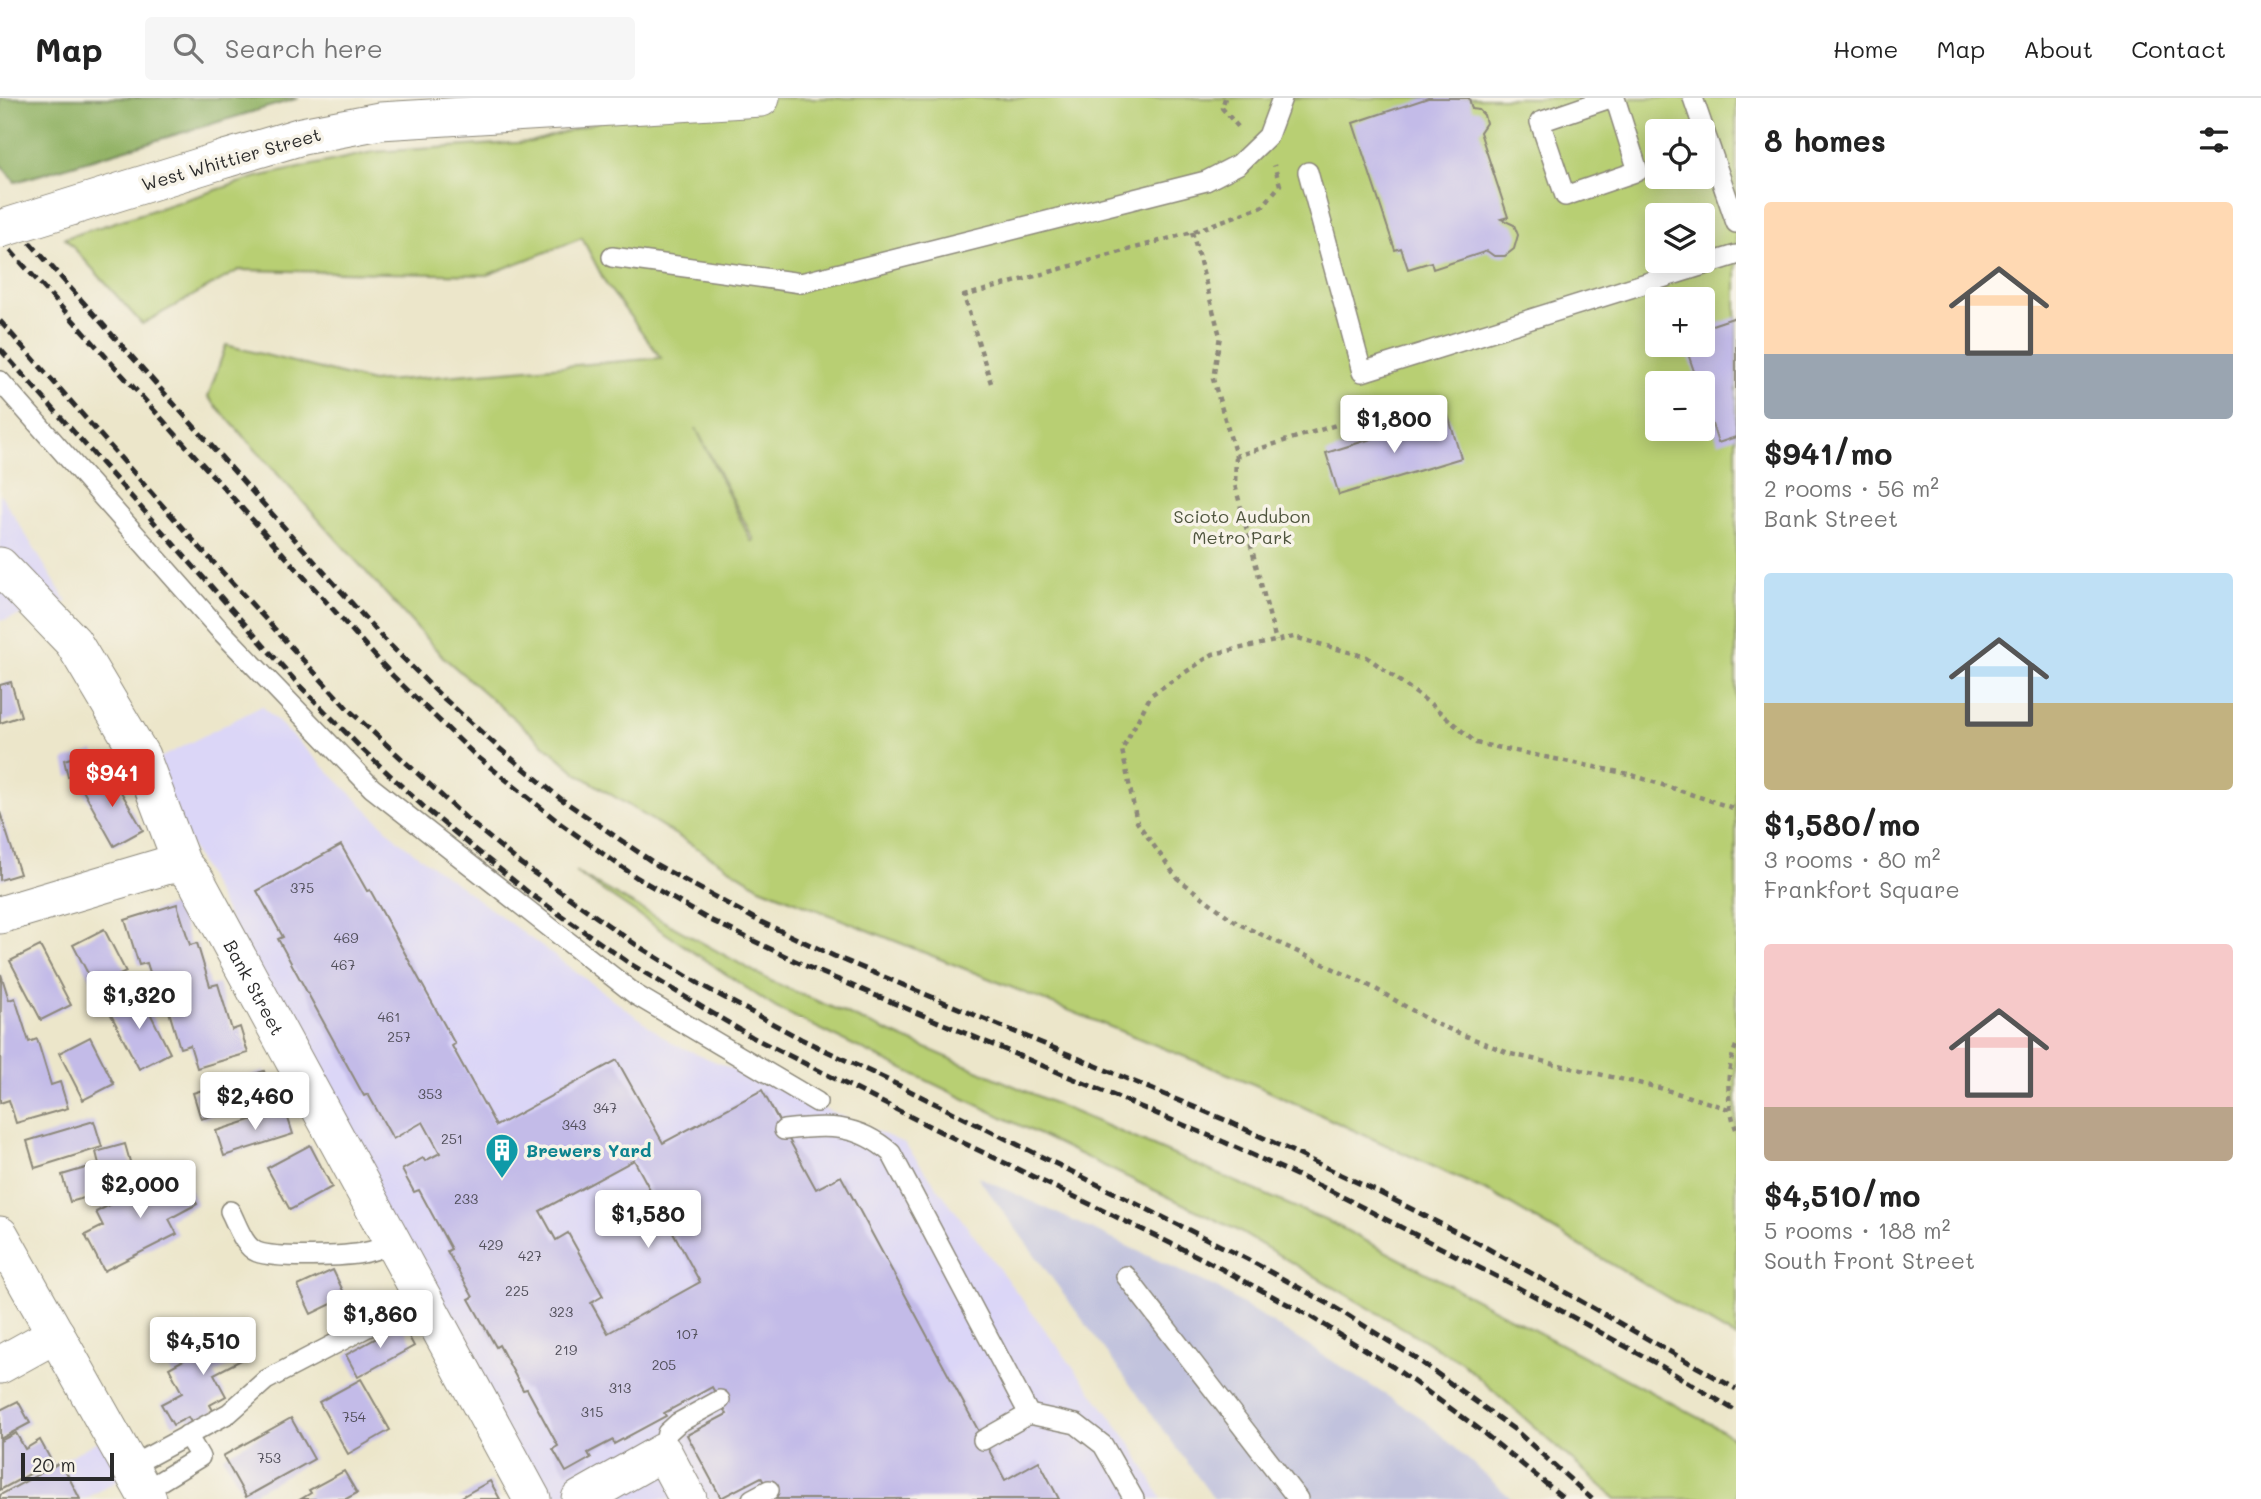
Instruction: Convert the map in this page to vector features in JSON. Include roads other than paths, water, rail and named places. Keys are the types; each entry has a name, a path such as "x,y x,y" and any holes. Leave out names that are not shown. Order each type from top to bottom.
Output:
{"street":[{"name":"West Whittier Street","path":"0,229 302,136 380,121 761,98"},
{"name":"Bank Street","path":"0,566 73,642 141,756 182,864 192,874 532,1499"},
{"path":"0,915 165,866 182,864"},
{"path":"0,1235 141,1485"},
{"path":"0,1365 56,1334"},
{"path":"580,1499 663,1452 688,1499"}],"lane":[{"path":"612,257 801,283 1206,181 1240,164 1268,136 1282,98"},
{"path":"1609,98 1540,122 1565,196 1639,171 1615,98"},
{"path":"1693,98 1736,223"},
{"path":"1308,172 1362,372 1736,255"},
{"path":"0,381 218,628 372,788 636,995 817,1102"},
{"path":"784,1130 820,1125 853,1130 877,1141 891,1153 1030,1414"},
{"path":"230,1211 247,1244 257,1251 275,1255 366,1253 393,1243"},
{"path":"1126,1276 1298,1499"},
{"path":"141,1485 187,1435 229,1413 267,1380 423,1298"},
{"path":"663,1452 667,1433 678,1423 720,1400"},
{"path":"983,1440 1030,1414 1076,1424 1103,1445 1134,1499"},
{"path":"141,1485 200,1457 187,1435"}],"railway":[{"path":"0,209 382,637 439,694 561,799 657,865 755,919 834,956 1230,1122 1382,1194 1478,1243 1736,1389"},
{"path":"0,239 393,676 474,754 561,824 636,877 706,918 808,967 1224,1142 1331,1191 1540,1299 1736,1411"},
{"path":"0,321 193,540 348,709 468,820 521,864 635,944 701,985 801,1039 1247,1259 1334,1307 1414,1357 1515,1430 1592,1499"},
{"path":"0,349 299,685 426,809 529,893 632,965 752,1037 1203,1259 1306,1314 1393,1367 1475,1426 1565,1499"}],"place":[{"name":"Brewers Yard","path":"502,1180"}],"park label":[{"name":"Scioto Audubon Metro Park","path":"1242,526"}]}
